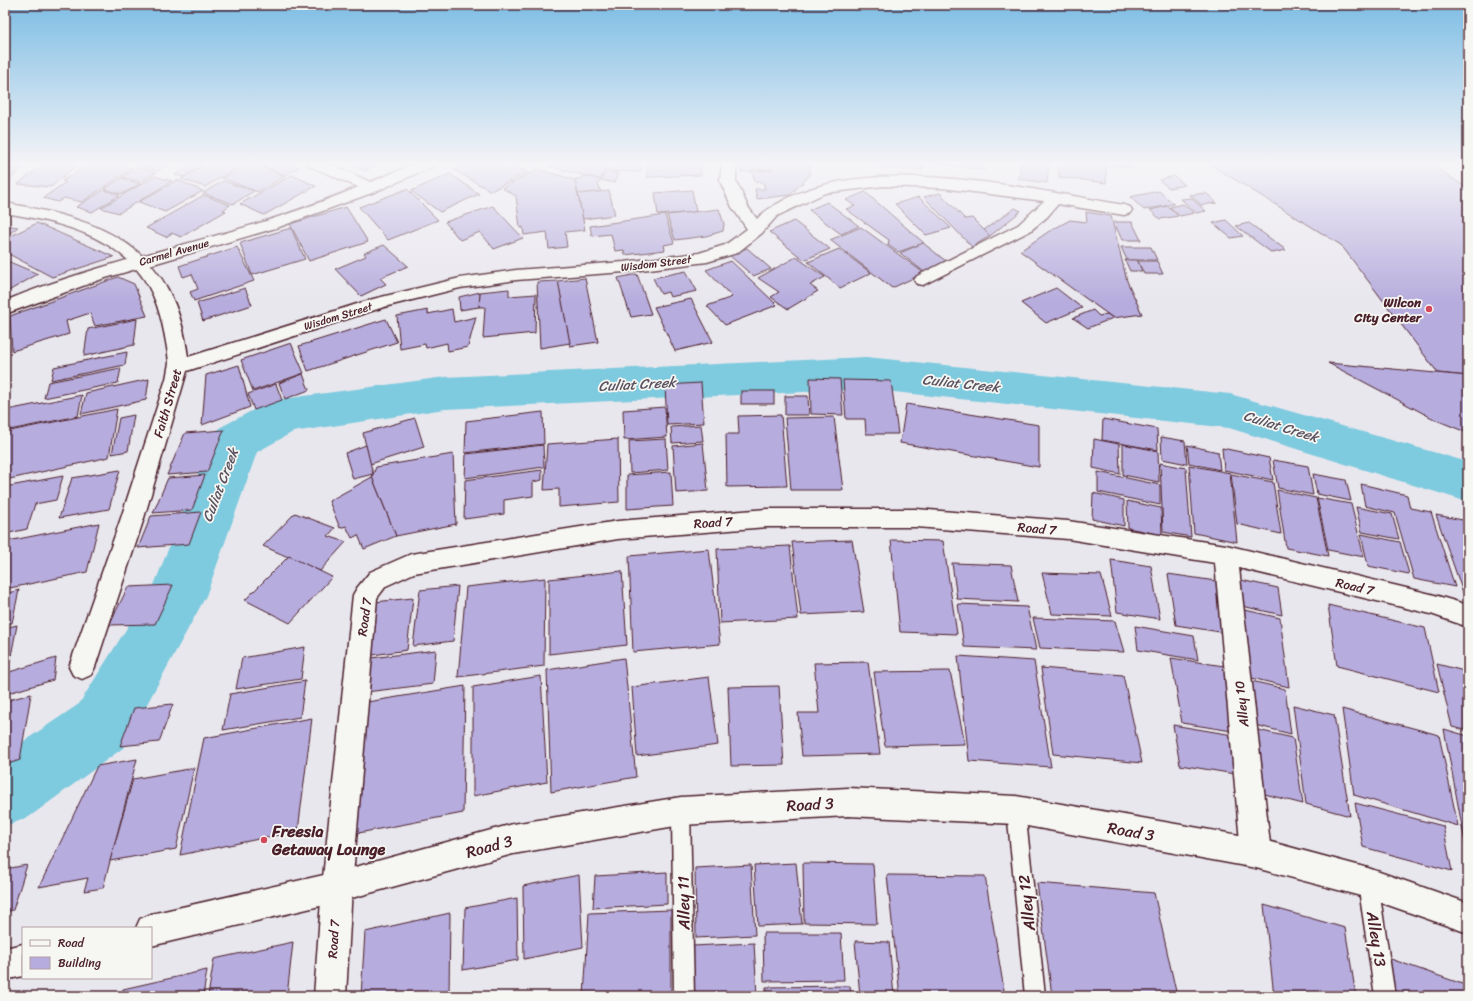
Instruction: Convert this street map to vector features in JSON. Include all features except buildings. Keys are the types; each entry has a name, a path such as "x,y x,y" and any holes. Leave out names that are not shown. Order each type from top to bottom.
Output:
{"street":[{"name":"Faith Street","path":"17,210 39,213 75,223 118,244 141,262 159,285 169,310 178,366 125,544 82,667"},
{"name":"Carmel Avenue","path":"6,307 96,275 273,224 312,210"},
{"path":"742,210 756,230"},
{"name":"Wisdom Street","path":"178,366 379,303 460,284 516,275 624,267 701,258 731,249 756,230 772,214 779,210"},
{"path":"923,280 1024,228 1045,210"},
{"name":"Road 7","path":"330,996 337,887 365,595 378,579 411,564 618,530 767,518 916,518 1068,530 1226,555 1430,604 1468,616"},
{"name":"Alley 10","path":"1226,555 1256,853"},
{"name":"Road 3","path":"152,930 337,887 513,839 681,811 848,802 1016,810 1256,853 1368,883 1468,918"},
{"path":"5,964 22,960"}],"lane":[{"name":"Alley 12","path":"1016,810 1035,996"},
{"name":"Alley 11","path":"681,811 684,996"},
{"name":"Alley 13","path":"1368,883 1385,996"}],"waterway":[{"name":"Culiat Creek","path":"5,793 101,726 178,596 236,441 282,416 445,393 866,373 1230,411 1468,482"}],"place":[{"name":"Wilcon City Center","path":"1429,309"},
{"name":"Freesia Getaway Lounge","path":"264,840"}]}
